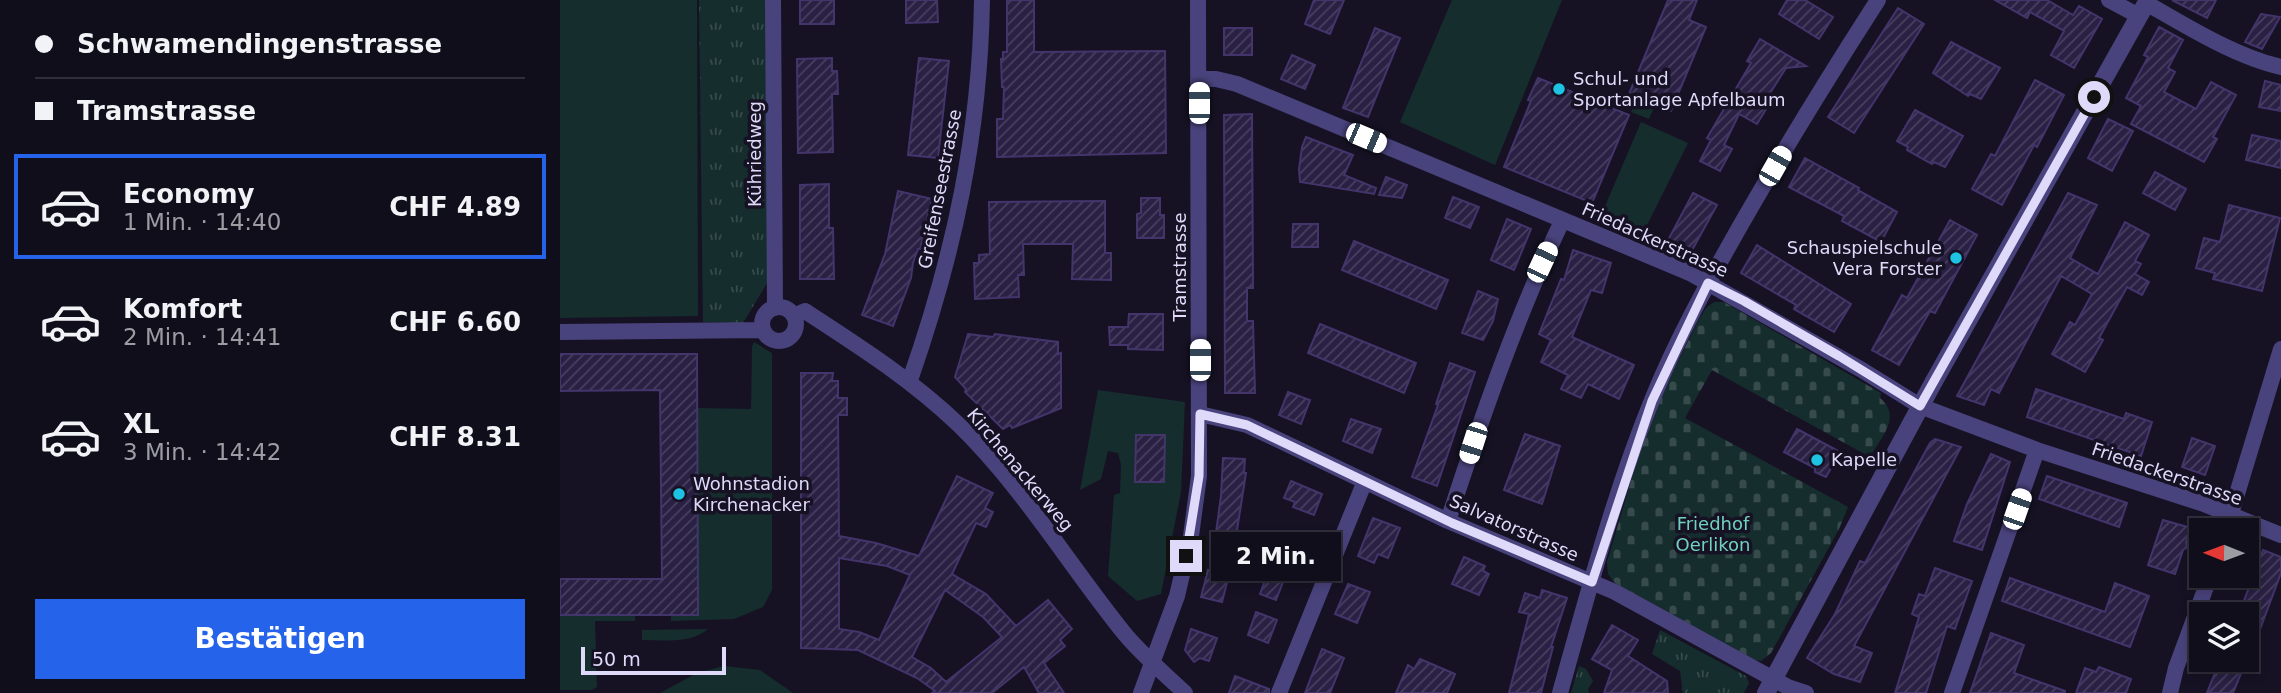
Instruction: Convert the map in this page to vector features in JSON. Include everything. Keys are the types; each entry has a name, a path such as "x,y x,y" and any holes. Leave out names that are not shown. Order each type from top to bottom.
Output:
{"street":[{"name":"Kühriedweg","path":"773,0 775,308"},
{"name":"Greifenseestrasse","path":"909,380 932,316 957,221 969,160 977,96 982,0"},
{"name":"Tramstrasse","path":"1141,693 1177,596 1191,536 1199,476 1198,0"},
{"path":"1560,693 1592,582 1652,401 1708,283 1802,119 1878,0"},
{"path":"2109,0 2144,6 2216,41 2281,67"},
{"path":"1770,686 1920,406 2144,6"},
{"name":"Friedackerstrasse","path":"1199,79 1216,79 1237,84 1690,273 1744,301 1920,406 2037,450 2204,504 2222,518"},
{"path":"1448,521 1504,358 1542,262 1562,220"},
{"name":"Kirchenackerweg","path":"775,308 786,309 794,316 805,311 909,380 960,426 1013,487 1126,635 1185,693"},
{"path":"775,308 763,319 763,330 775,340 785,340 796,328 794,316"},
{"path":"560,332 763,330"},
{"path":"2230,518 2281,349"},
{"name":"Salvatorstrasse","path":"1200,414 1247,425 1448,521 1615,592 1770,686 1788,687 1806,693"},
{"path":"1952,693 2037,450"},
{"path":"1279,693 1365,481"},
{"name":"Friedackerstrasse","path":"2259,530 2281,535"},
{"path":"2170,693 2176,668 2206,588"}],"green space":[{"path":"560,0 697,0 698,316 560,318"},
{"path":"699,0 767,0 769,280 743,323 703,322"},
{"path":"1452,0 1562,0 1495,165 1400,122"},
{"path":"1637,97 1655,105 1649,119 1631,112"},
{"path":"1641,122 1688,143 1642,235 1600,218"},
{"name":"Friedhof Oerlikon","path":"1714,302 1724,302 1881,393 1880,398 1886,405 1890,419 1870,457 1712,370 1685,418 1848,507 1839,529 1771,653 1761,661 1615,583 1608,574 1607,562 1641,447 1658,402 1698,321 1706,308"},
{"path":"754,342 772,353 772,590 763,607 734,619 671,621 671,615 698,614 697,408 751,409"},
{"path":"1098,390 1185,402 1181,492 1161,594 1137,601 1108,576 1114,495 1120,493 1121,465 1118,453 1108,451 1101,479 1080,490"},
{"path":"560,615 635,615 635,621 595,621 597,687 592,690 560,690"},
{"path":"708,629 685,639 642,640 642,630"},
{"path":"1660,630 1746,676 1749,683 1744,693 1683,693 1680,671 1652,654"},
{"path":"724,666 760,670 793,693 660,693 697,673"},
{"path":"1579,666 1586,669 1593,681 1588,689 1589,693 1571,693"}],"building":[{"path":"800,0 834,0 834,24 800,24"},
{"path":"906,0 937,0 938,22 906,23"},
{"path":"1007,0 1034,0 1034,52 1165,51 1166,153 997,157 997,119 1003,119 1001,59 1003,52 1007,52"},
{"path":"1314,0 1344,0 1330,34 1305,24"},
{"path":"1668,0 1697,0 1689,20 1706,27 1671,111 1629,94"},
{"path":"1787,0 1805,0 1833,17 1819,39 1779,14"},
{"path":"1995,0 2047,0 2073,15 2079,6 2102,19 2074,68 2051,55 2064,31 2030,12 2027,18"},
{"path":"2172,0 2216,0 2207,18"},
{"path":"1898,8 1924,24 1854,133 1828,117"},
{"path":"2261,14 2280,17 2262,49 2245,42"},
{"path":"2159,27 2183,40 2168,68 2175,72 2164,92 2196,109 2211,82 2236,95 2213,137 2217,139 2204,162 2131,124 2141,106 2126,98 2148,57 2144,55"},
{"path":"1224,28 1252,28 1252,55 1224,55"},
{"path":"1375,28 1400,38 1368,117 1343,108"},
{"path":"1760,39 1806,66 1786,68 1763,104 1768,106 1757,124 1739,114 1724,145 1732,149 1720,171 1700,161 1711,140 1707,138 1751,63 1747,61"},
{"path":"1951,42 2000,68 1981,99 1970,94 1968,96 1933,73"},
{"path":"1292,55 1315,65 1305,89 1281,79"},
{"path":"832,58 832,71 837,71 838,94 832,94 833,152 798,153 797,59"},
{"path":"919,58 949,61 938,158 908,155"},
{"path":"1538,78 1629,115 1592,203 1504,167"},
{"path":"2035,80 2064,95 2002,205 1972,189 1991,154 1995,156"},
{"path":"2265,81 2281,85 2281,111 2259,107"},
{"path":"1915,110 1963,136 1945,167 1934,162 1932,164 1897,141"},
{"path":"1252,114 1253,288 1247,288 1247,321 1253,321 1255,393 1225,393 1224,115"},
{"path":"2108,119 2133,131 2112,171 2088,158"},
{"path":"2252,135 2281,141 2281,168 2246,160"},
{"path":"1306,137 1353,155 1344,175 1376,188 1374,194 1300,182 1299,169"},
{"path":"1805,158 1897,212 1881,242 1842,221 1844,216 1789,187"},
{"path":"2155,172 2186,189 2175,210 2143,193"},
{"path":"1386,177 1407,185 1402,198 1379,195"},
{"path":"829,184 829,228 833,228 834,279 800,279 800,185"},
{"path":"898,191 932,199 920,249 893,326 862,315 885,254"},
{"path":"1693,193 1717,205 1690,254 1667,242"},
{"path":"2068,193 2097,205 2070,258 2098,274 2125,222 2149,235 2135,261 2141,264 2135,274 2149,282 2142,295 2127,287 2099,338 2103,340 2085,372 2052,354 2070,322 2075,325 2092,294 2061,276 1999,393 1991,389 1984,405 1957,396"},
{"path":"1453,197 1479,207 1470,228 1445,218"},
{"path":"1141,198 1160,198 1160,215 1164,215 1164,238 1137,238 1137,214 1141,213"},
{"path":"1105,201 1105,253 1111,253 1111,280 1072,279 1073,244 1023,244 1024,275 1018,275 1019,297 975,299 974,263 979,263 979,255 990,254 989,202"},
{"path":"2229,205 2280,218 2262,291 2213,279 2215,273 2196,268 2204,238 2220,242"},
{"path":"1507,219 1531,229 1514,270 1491,260"},
{"path":"1950,220 1977,235 1935,313 1930,311 1899,365 1872,350 1902,295 1907,298"},
{"path":"1293,224 1318,224 1318,247 1292,247"},
{"path":"1354,241 1448,280 1436,309 1342,270"},
{"path":"1757,245 1851,304 1834,332 1794,309 1796,305 1741,273"},
{"path":"1573,250 1611,263 1602,293 1591,290 1572,337 1634,365 1619,399 1588,384 1581,398 1561,389 1568,375 1541,362 1551,340 1539,334 1561,279 1564,280"},
{"path":"1478,291 1498,299 1493,321 1483,340 1462,333"},
{"path":"1129,314 1163,314 1163,350 1128,349 1128,345 1110,345 1109,327 1128,327"},
{"path":"1320,324 1416,363 1404,393 1308,353"},
{"path":"968,334 993,337 995,334 1058,342 1058,354 1061,353 1061,408 1012,428 1010,425 1003,429 965,392 966,389 955,377"},
{"name":"Wohnstadion Kirchenacker","path":"560,354 697,354 698,615 560,615 560,579 662,579 660,390 560,391"},
{"path":"1450,363 1475,372 1437,486 1412,477"},
{"path":"801,373 833,373 832,381 838,381 838,398 847,398 847,415 838,415 839,536 876,543 919,556 957,476 993,493 985,508 993,512 986,527 976,523 952,574 986,594 1016,626 1048,600 1072,629 1060,640 1065,646 1044,663 1064,693 1039,693 1024,667 992,693 932,693 935,691 917,678 858,650 801,648","holes":["839,558 887,566 910,575 879,640 859,632 839,629","945,590 983,617 1002,637 946,682 931,668 912,657"]},
{"path":"2036,389 2124,419 2126,413 2152,422 2141,456 2027,417"},
{"path":"1288,392 1310,400 1301,424 1279,415"},
{"path":"1351,419 1381,429 1372,453 1343,441"},
{"name":"Kapelle","path":"1797,429 1840,452 1826,477 1815,472 1815,468 1784,452"},
{"path":"1525,434 1560,446 1542,504 1504,490"},
{"path":"1136,435 1165,435 1164,482 1135,482"},
{"path":"2192,438 2215,446 2205,475 2182,467"},
{"path":"1935,439 1961,447 1854,646 1872,653 1860,682 1834,674 1807,658 1835,614 1860,561 1865,563 1930,443"},
{"path":"1991,454 2010,462 1982,550 1954,541 1967,504"},
{"path":"1223,458 1245,459 1246,473 1235,543 1215,540"},
{"path":"2047,476 2127,503 2119,527 2039,499"},
{"path":"1291,481 1322,494 1314,515 1293,507 1295,502 1284,498"},
{"path":"1373,518 1400,528 1388,558 1378,554 1374,563 1358,556"},
{"path":"2163,520 2189,527 2187,547 2183,550 2175,574 2148,565"},
{"path":"1279,548 1301,557 1292,579 1285,577 1276,600 1260,594"},
{"path":"2263,550 2281,557 2281,573 2259,632 2259,602 2244,602 2249,588 2259,588 2259,561"},
{"path":"1464,557 1485,566 1483,571 1489,574 1479,595 1452,584"},
{"path":"1935,568 1972,581 1955,629 1947,626 1926,693 1895,693 1919,617 1912,614 1919,594 1925,596"},
{"path":"1208,570 1229,575 1222,602 1201,597"},
{"path":"2010,578 2105,612 2115,583 2149,596 2130,647 2002,601"},
{"path":"1348,584 1370,592 1357,623 1335,614"},
{"path":"1542,590 1567,598 1551,647 1541,693 1509,693 1529,614 1519,612 1525,593 1540,598"},
{"path":"1256,612 1277,620 1268,643 1248,635"},
{"path":"1612,625 1638,640 1628,656 1667,681 1668,693 1604,693 1612,670 1592,659"},
{"path":"1191,629 1217,638 1209,661 1200,658 1194,662 1185,650"},
{"path":"1991,633 2024,645 2014,673 2065,693 1970,693"},
{"path":"1322,649 1344,658 1330,693 1305,693"},
{"path":"1420,659 1455,674 1447,693 1396,693 1408,665 1414,669"},
{"path":"2099,667 2131,679 2126,693 2076,693 2085,668 2096,672"},
{"path":"2215,672 2242,672 2233,693 2207,693"},
{"path":"1235,676 1269,689 1269,693 1229,693"}],"place":[{"name":"Schul- und Sportanlage Apfelbaum","path":"1559,89"},
{"name":"Schauspielschule Vera Forster","path":"1956,258"},
{"name":"Kapelle","path":"1817,460"},
{"name":"Wohnstadion Kirchenacker","path":"679,494"}],"route":[{"path":"1186,556 1199,476 1200,414 1247,425 1452,523 1592,582 1652,401 1708,283 1839,356 1920,406 2094,97"}]}
